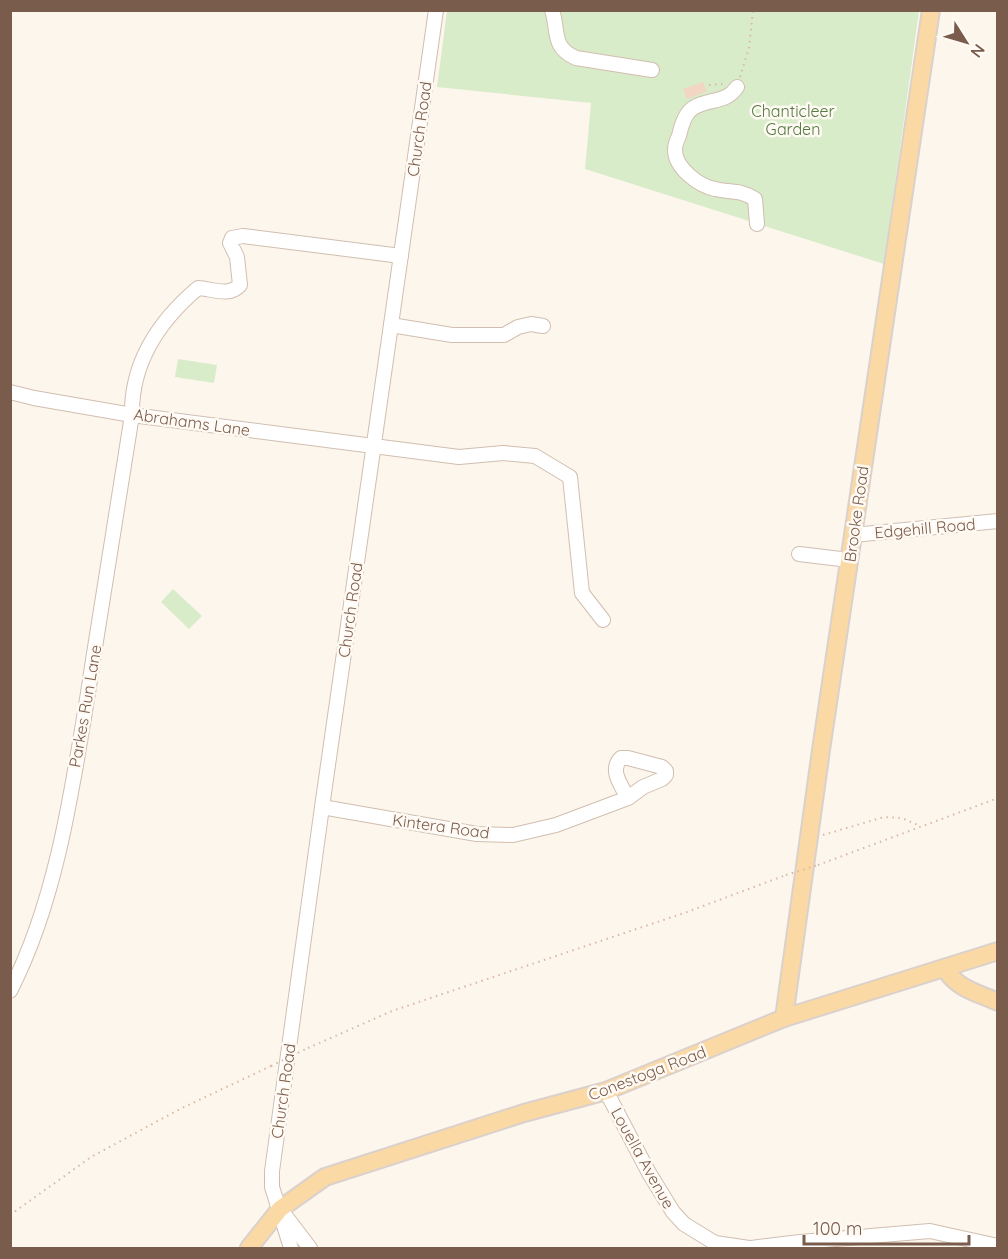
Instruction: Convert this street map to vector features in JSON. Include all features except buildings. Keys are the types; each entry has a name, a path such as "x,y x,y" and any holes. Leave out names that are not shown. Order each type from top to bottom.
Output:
{"main road":[{"name":"Brooke Road","path":"784,1018 808,839 931,10"},
{"name":"Conestoga Road","path":"249,1248 280,1209 326,1177 524,1113 606,1091 784,1018 998,951"},
{"path":"945,968 950,977 960,986 998,1002"}],"street":[{"name":"Church Road","path":"291,1248 272,1187 272,1171 436,10"},
{"path":"552,10 558,41 570,55 576,58 652,70"},
{"path":"738,87 726,98 693,108 686,116 675,150 680,164 694,180 713,189 743,192 755,199 756,224"},
{"name":"Parkes Run Lane","path":"10,991 39,920 61,843 83,719 139,363 156,334 198,288 226,292 235,290 240,285 237,257 230,243 232,238 243,236 401,256"},
{"path":"391,325 452,335 504,335 518,327 531,324 543,326"},
{"name":"Abrahams Lane","path":"10,392 34,399 132,415 459,457 503,453 535,456 570,477 582,593 603,620"},
{"name":"Edgehill Road","path":"853,535 998,521"},
{"path":"800,554 849,560"},
{"name":"Kintera Road","path":"322,807 477,834 513,835 556,825 628,798"},
{"name":"Louella Avenue","path":"606,1091 649,1173 673,1212 684,1224 715,1243 750,1248 812,1245 930,1231 998,1246"},
{"path":"280,1209 310,1248"}],"path":[{"path":"709,85 719,83 738,87 749,48 753,10"},
{"path":"10,1215 91,1157 180,1109 392,1011 687,912 998,798"},
{"path":"808,839 884,817 902,818 922,827"}],"green space":[{"name":"Chanticleer Garden","path":"447,11 919,11 884,264 585,169 591,103 437,87"},
{"path":"178,359 217,365 214,383 175,377"},
{"path":"173,589 202,616 189,629 161,602"}]}
